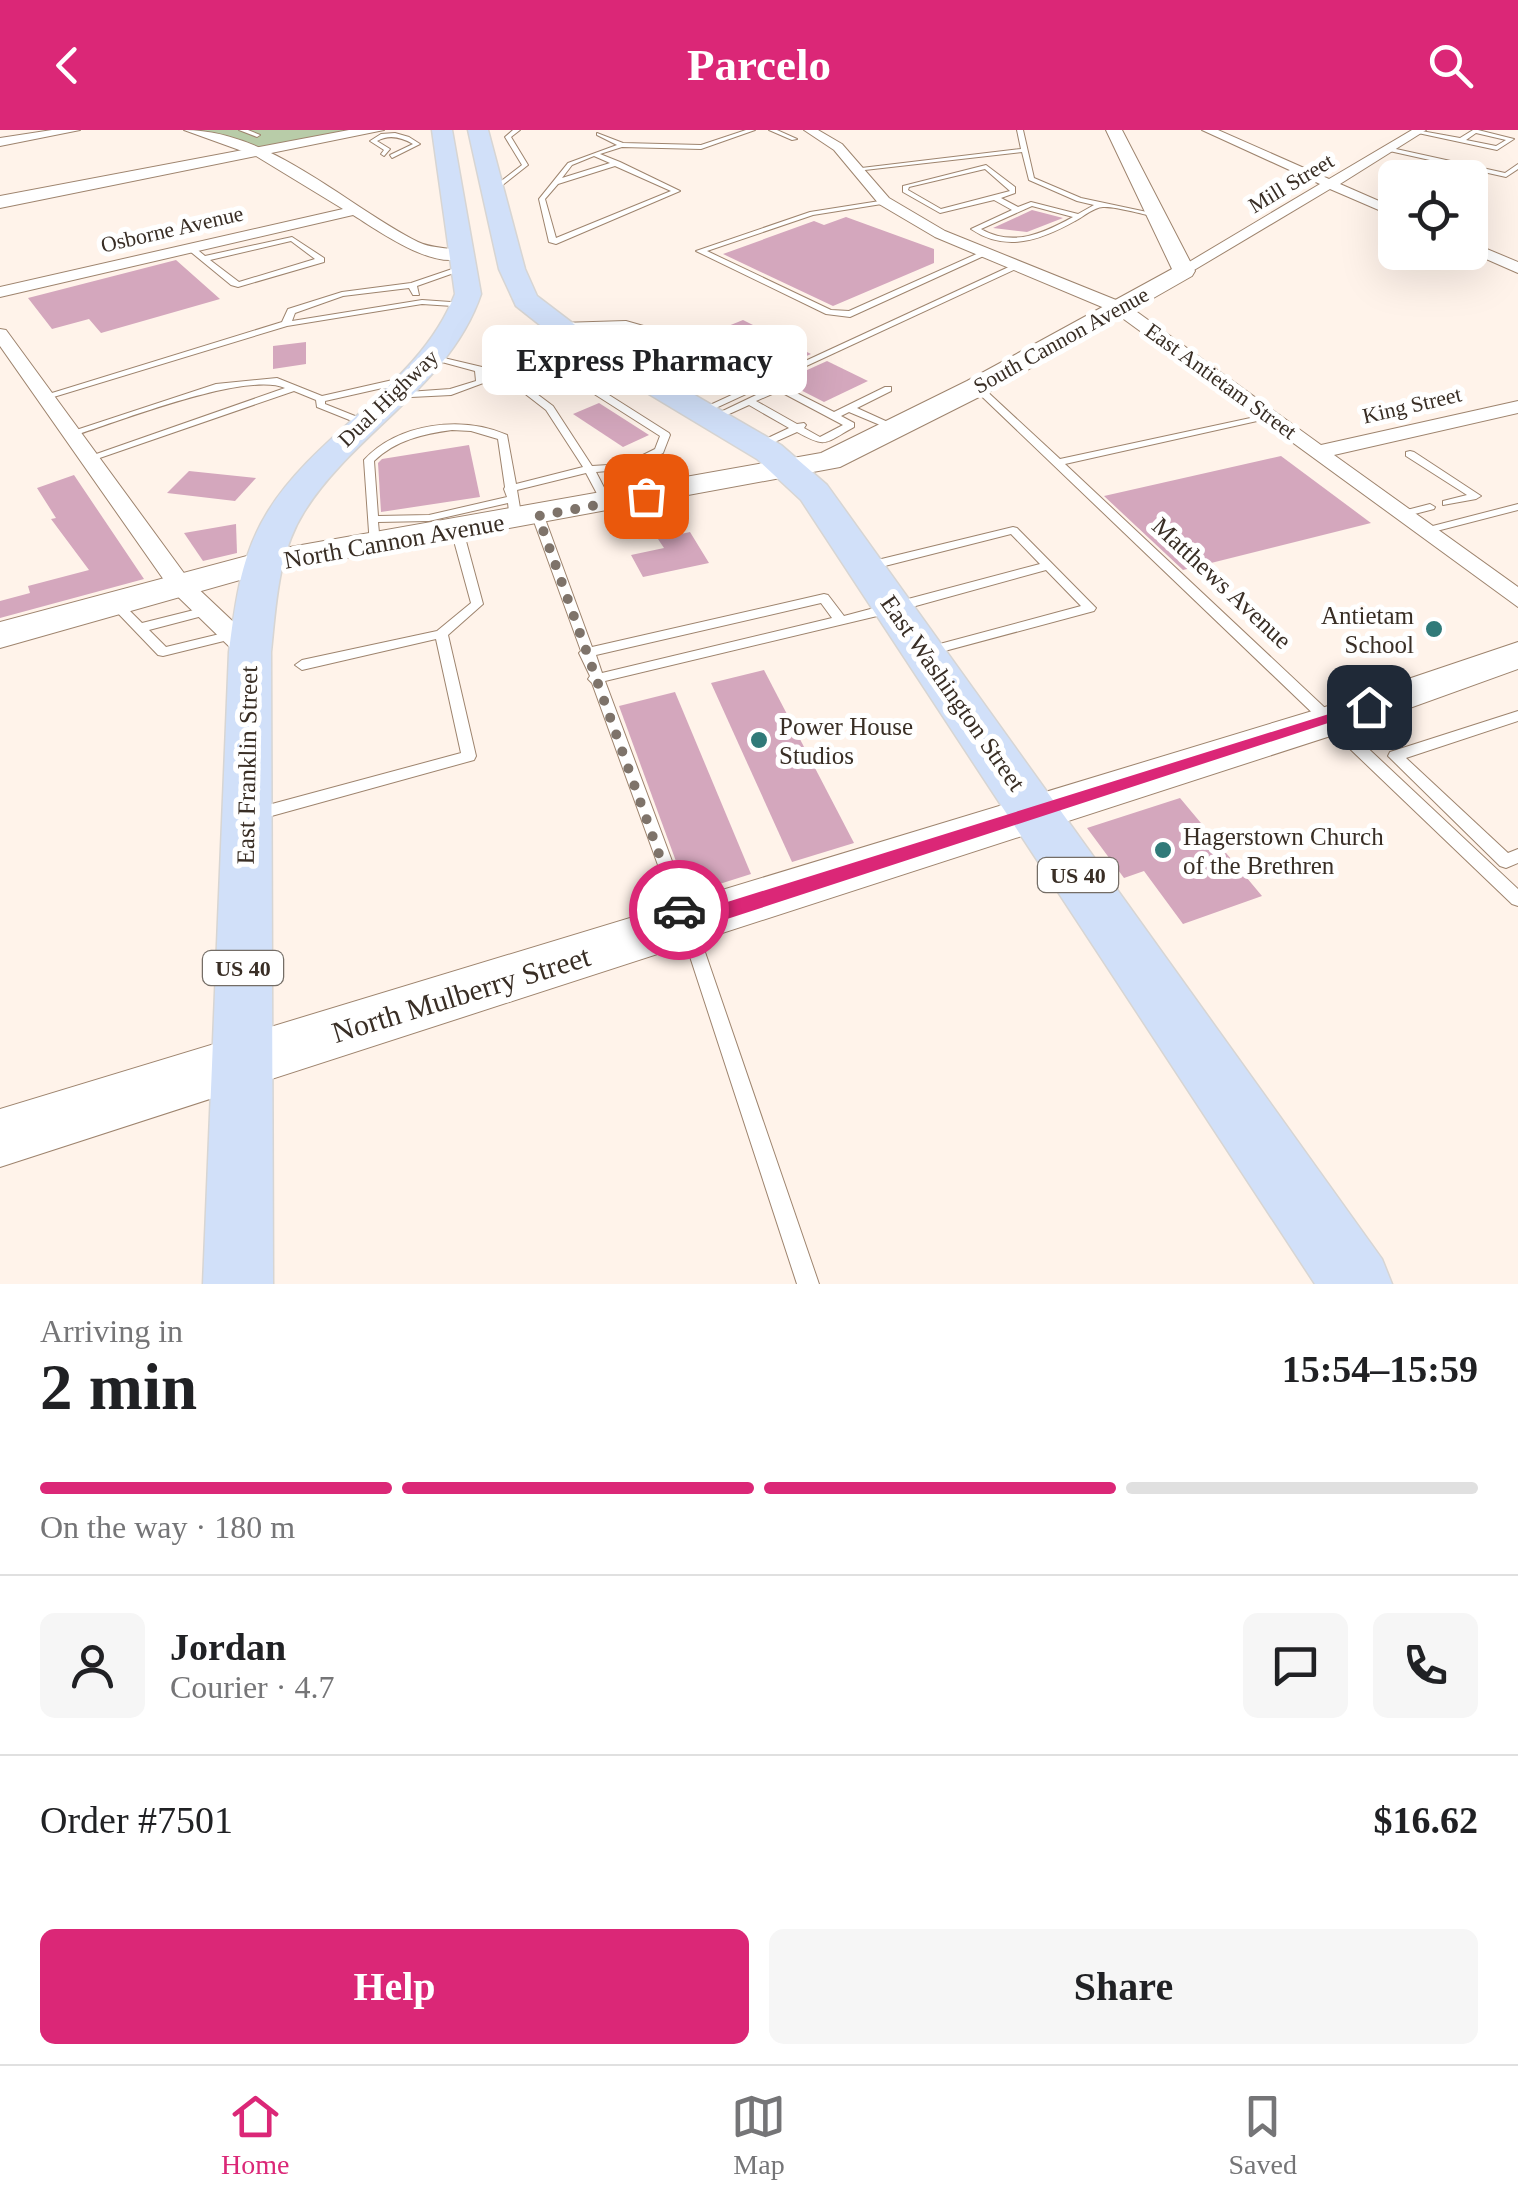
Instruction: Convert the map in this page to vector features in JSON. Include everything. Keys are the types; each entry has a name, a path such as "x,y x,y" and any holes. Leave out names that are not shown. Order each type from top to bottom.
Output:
{"main road":[{"path":"422,130 443,141 467,305"},
{"name":"US 40","path":"500,144 518,289 525,300 563,330"},
{"name":"Dual Highway","path":"261,651 262,563 286,511 362,422 459,325 467,305"},
{"name":"East Washington Street","path":"563,330 707,414 788,442 880,588 1356,1284"},
{"name":"East Franklin Street","path":"238,1284 246,817 261,651"}],"street":[{"path":"0,142 74,130"},
{"path":"190,130 258,144 355,210 430,252 462,262"},
{"path":"0,202 258,144 376,130"},
{"name":"East Antietam Street","path":"810,130 838,147 886,202 978,251 1120,308 1518,599"},
{"path":"1114,130 1184,271"},
{"path":"1208,130 1378,205"},
{"name":"Mill Street","path":"1184,271 1416,132"},
{"name":"Osborne Avenue","path":"0,292 197,254 355,210"},
{"path":"1488,254 1518,268"},
{"name":"South Cannon Avenue","path":"788,442 829,461 977,388 1184,271"},
{"name":"East Franklin Street","path":"1,337 180,585 261,651"},
{"name":"King Street","path":"1318,452 1518,407"},
{"name":"North Cannon Avenue","path":"0,635 128,616 180,585 374,532 457,530 519,506 607,504 788,442"},
{"name":"North Mulberry Street","path":"0,1138 1332,720 1518,655"}],"lane":[{"path":"242,130 258,144"},
{"path":"594,154 677,191 553,242 542,199 570,164 594,154 622,146 700,147 752,130"},
{"path":"772,130 794,139"},
{"path":"1020,130 1028,174"},
{"path":"595,132 622,146"},
{"path":"1416,132 1498,148 1511,139 1475,132 1462,140"},
{"path":"1416,132 1500,156"},
{"path":"392,135 417,144 388,155 387,148 373,141 377,137 392,135"},
{"path":"500,144 525,165 520,172 500,144"},
{"path":"1387,149 1506,175 1518,166"},
{"path":"856,168 1025,150"},
{"path":"555,182 618,164"},
{"path":"986,167 1004,178 1013,192 995,198 940,211 905,191 906,186 986,167"},
{"path":"1004,178 1028,174 1047,188 1098,205 1158,215"},
{"path":"995,198 1018,210"},
{"path":"886,202 812,212 700,251 829,312 850,314 978,251 995,237"},
{"path":"1078,216 1039,204 975,229 995,237 1030,241 1078,216 1098,205"},
{"path":"292,239 320,260 238,285 197,254 292,239"},
{"path":"286,324 290,311 310,302 412,285 462,262"},
{"path":"707,414 1016,266"},
{"path":"412,285 422,302"},
{"path":"44,396 286,324 422,302 467,305"},
{"path":"598,351 626,324"},
{"path":"430,356 478,369 531,350 563,330 626,324 651,330 742,379"},
{"path":"531,350 665,435 659,451 627,466 589,469 519,506 430,518 374,532 368,460 384,445 464,428 496,433 506,446 519,506 586,653 687,923 808,1284"},
{"path":"498,363 496,368 503,376 550,408 607,504"},
{"path":"69,434 216,387 277,382 321,399 397,388 466,389 481,382 478,369"},
{"path":"707,414 779,387 804,406 851,424 820,441 788,442 783,417 749,401"},
{"path":"87,459 294,388"},
{"name":"Matthews Avenue","path":"977,388 1518,899"},
{"path":"826,415 888,389"},
{"path":"321,399 320,405 362,422"},
{"path":"849,408 896,428"},
{"path":"1058,463 1266,416"},
{"path":"1410,454 1476,496 1452,502 1456,523"},
{"path":"1402,514 1430,507"},
{"path":"1425,531 1518,507"},
{"path":"128,616 163,652 261,651 441,634 477,604 457,530"},
{"path":"595,679 841,621 880,588 1013,530 1090,608 925,653"},
{"path":"880,588 1048,566"},
{"path":"586,653 824,598 841,621"},
{"path":"128,616 206,610"},
{"path":"246,817 469,756 441,634"},
{"path":"1518,716 1395,756 1506,861 1518,856"}],"green space":[{"path":"196,130 346,130 255,149"}],"building":[{"path":"1032,210 1063,218 1027,232 993,228"},
{"path":"846,217 934,249 934,263 833,306 723,254 814,221 824,225"},
{"path":"176,260 220,299 101,333 89,319 52,329 28,298"},
{"path":"743,320 811,354 769,373 701,337"},
{"path":"306,342 306,364 273,369 273,346"},
{"path":"827,361 868,381 824,402 783,381"},
{"path":"599,403 649,435 623,447 573,414"},
{"path":"469,445 480,497 381,512 378,463 382,459"},
{"path":"1281,456 1371,523 1183,570 1104,496"},
{"path":"189,471 256,478 235,501 167,493"},
{"path":"74,475 144,579 0,618 0,601 30,593 28,586 89,570 51,519 56,518 37,488"},
{"path":"236,524 237,553 203,561 184,533"},
{"path":"690,532 709,563 643,577 631,555 664,548 658,539"},
{"path":"764,670 854,843 792,862 711,683"},
{"path":"675,692 751,874 688,894 619,706"},
{"name":"Hagerstown Church of the Brethren","path":"1180,798 1262,896 1183,924 1144,871 1124,878 1087,828"}],"way so far":[{"path":"646,496 538,516 679,910"}],"place":[{"name":"Express Pharmacy","path":"646,496"},
{"name":"Antietam School","path":"1434,629"},
{"name":"Power House Studios","path":"759,740"},
{"name":"Hagerstown Church of the Brethren","path":"1163,850"}],"route":[{"path":"679,910 687,923 1369,707"}]}
